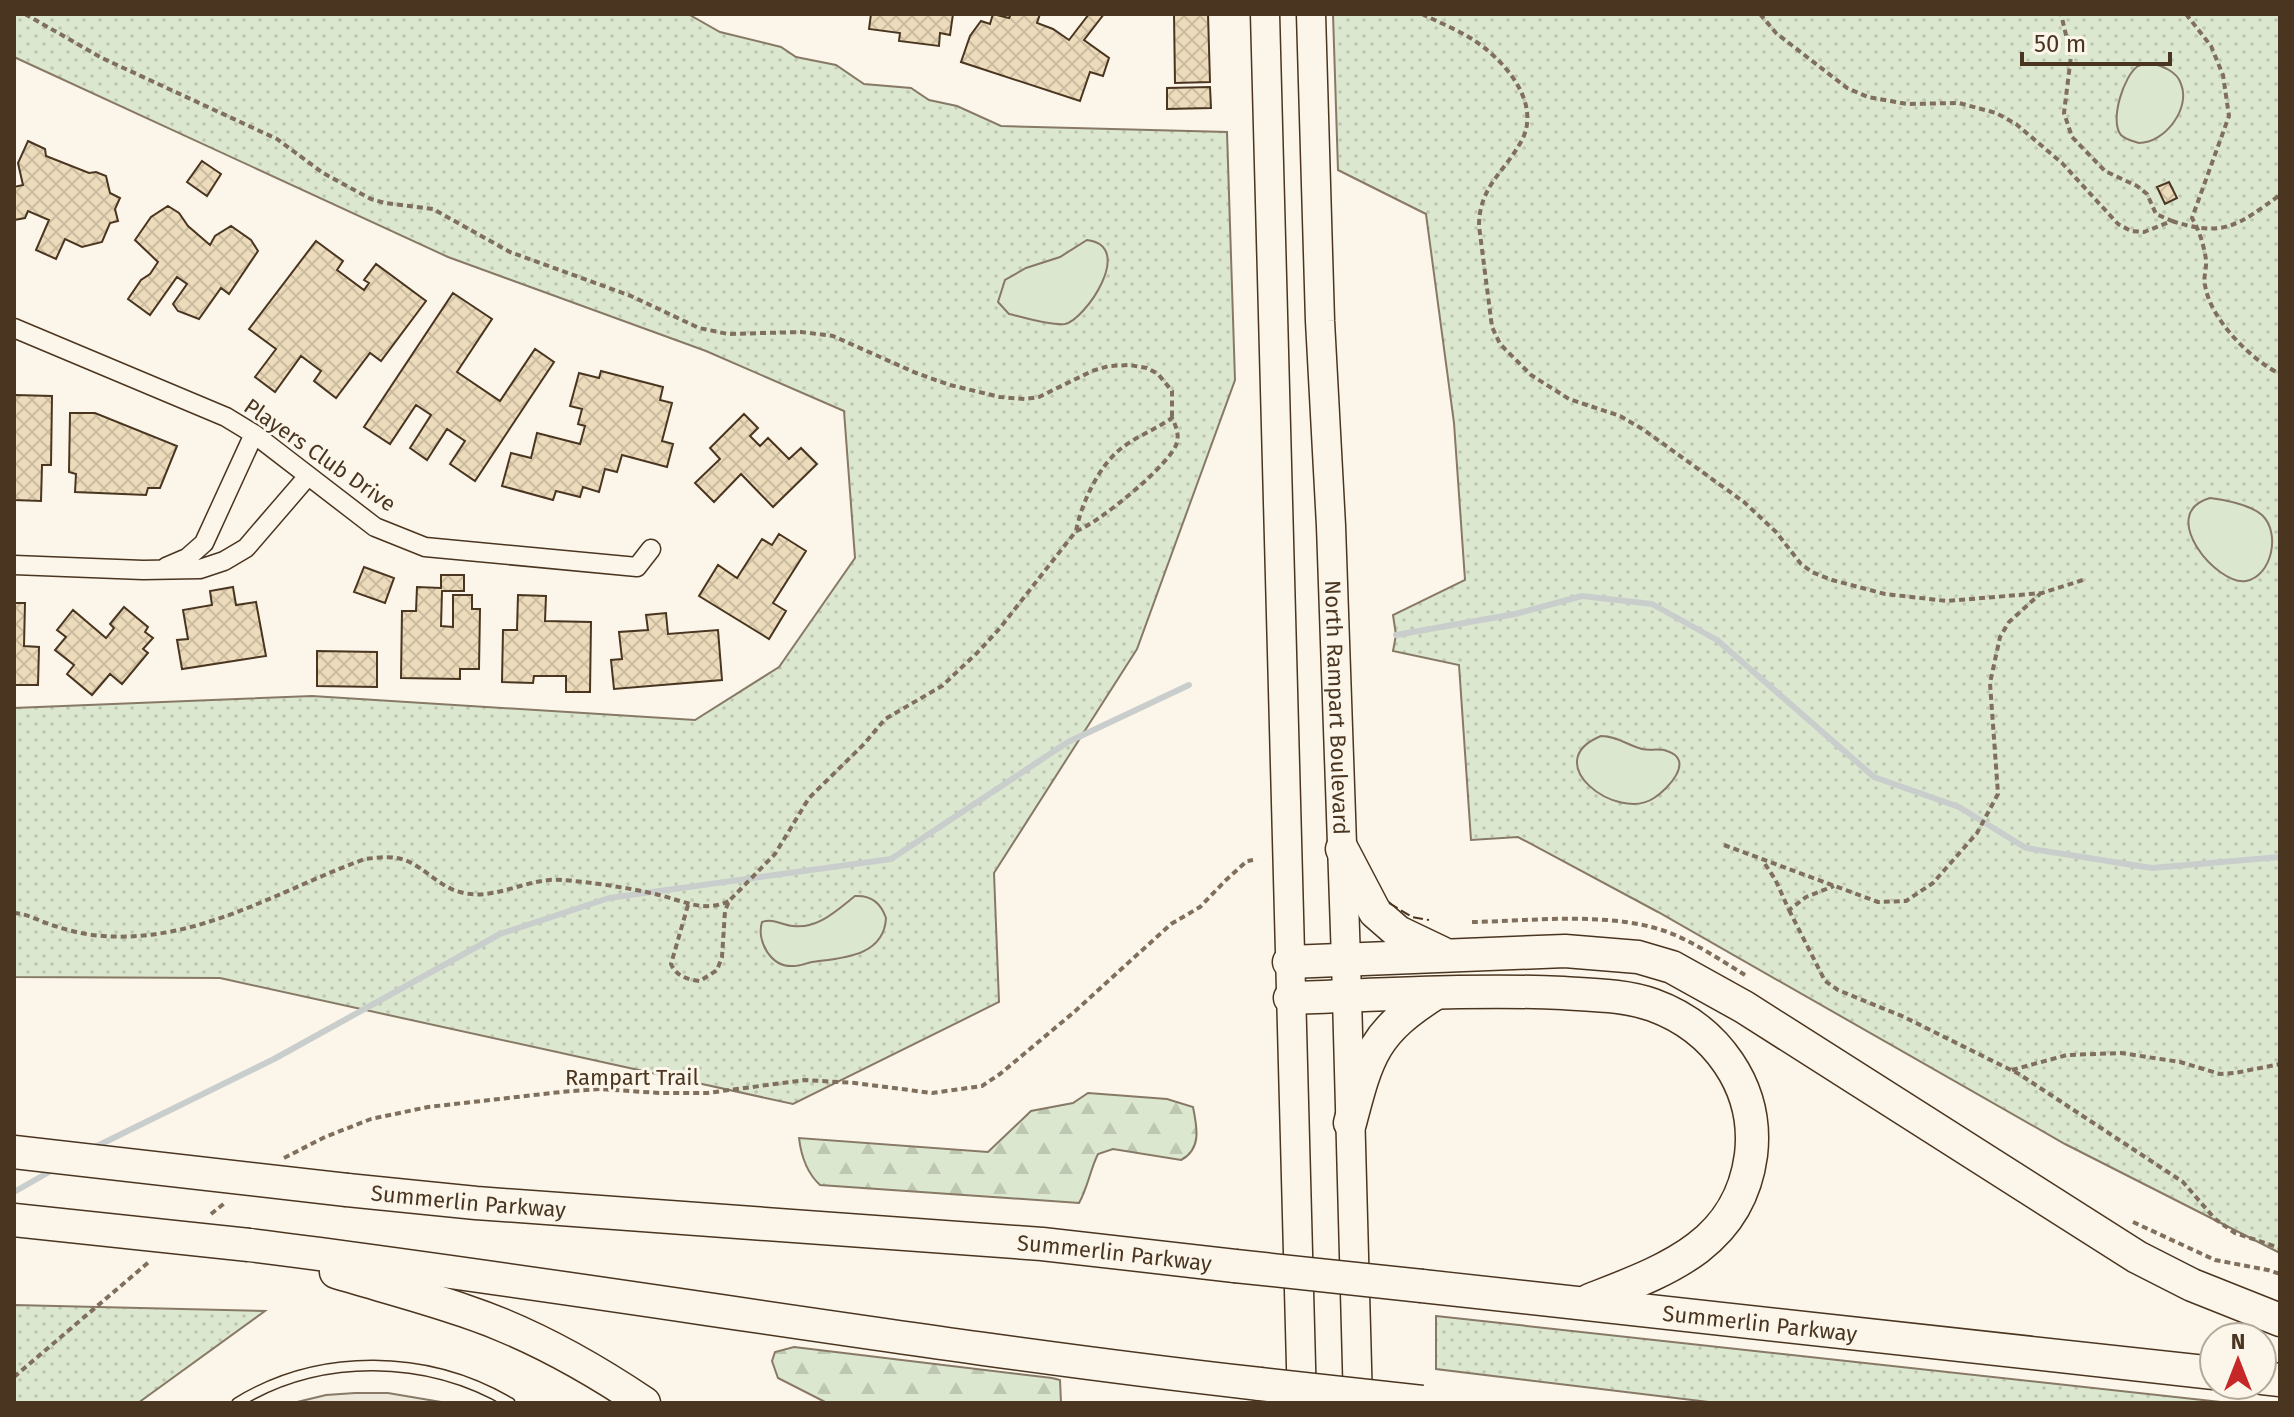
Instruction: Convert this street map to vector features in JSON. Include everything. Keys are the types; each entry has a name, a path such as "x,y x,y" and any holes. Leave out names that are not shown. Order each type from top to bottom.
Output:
{"highway":[{"path":"1342,849 1375,912 1398,932 1445,955"},
{"path":"1289,962 1445,955 1596,953 1638,957 1672,967 1744,1007 2137,1257 2192,1285 2280,1320"},
{"path":"1290,998 1524,991 1596,995 1652,1004 1678,1015 1725,1055 1744,1089 1752,1122 1751,1154 1744,1184 1725,1222 1680,1261 1656,1274 1583,1302"},
{"path":"1350,1123 1361,1081 1385,1033 1412,1008 1436,993"},
{"name":"Summerlin Parkway","path":"14,1152 491,1204 1042,1244 2198,1371"},
{"path":"14,1220 249,1245 563,1286 1045,1358 1429,1403"},
{"path":"249,1245 467,1311 577,1362 644,1403"}],"main road":[{"path":"1265,14 1302,1403"},
{"name":"North Rampart Boulevard","path":"1311,14 1346,960 1358,1403"}],"street":[{"name":"Players Club Drive","path":"14,328 226,417 254,434 375,527 425,547 637,567 651,549"},
{"path":"143,570 166,567 187,558 204,543 254,434"},
{"path":"14,565 200,569 224,561 246,548 308,476"}],"lane":[{"path":"237,1403 306,1373 352,1365 395,1366 441,1375 483,1387 510,1403"}],"path":[{"path":"25,14 102,58 277,139 323,173 371,199 433,209 510,252 631,296 699,328 728,334 801,332 833,336 888,362 950,385 1000,397 1025,399 1052,393 1092,371 1109,366 1147,368 1158,374 1172,391 1172,418 1176,426 1177,444 1165,463 1103,516 1076,531"},
{"path":"1422,14 1474,40 1506,68 1527,106 1526,130 1522,141 1485,192 1479,210 1479,226 1492,327 1500,344 1531,375 1569,399 1620,416 1644,430 1744,502 1812,572 1885,594 1947,601 2042,593 2086,579"},
{"path":"1760,14 1776,33 1847,88 1868,97 1907,104 1959,103 1996,113 2016,124 2062,163 2118,224 2131,231 2144,232 2172,221"},
{"path":"2061,14 2071,56 2064,113 2072,137 2105,171 2147,194 2156,214 2199,230 2231,227 2280,195"},
{"path":"2186,14 2211,46 2223,75 2229,116 2192,218 2199,230 2206,261 2204,283 2209,302 2223,326 2280,374"},
{"path":"688,905 671,964 673,970 682,976 700,981 717,970 722,957 725,911 729,901 775,854 809,798 841,769 885,719 902,707 928,696 958,672 1000,628 1076,531 1085,503 1118,451 1172,418"},
{"path":"1724,845 1878,902 1906,901 1933,883 1977,833 1998,794 1990,683 2000,637 2009,622 2042,593"},
{"path":"14,913 73,932 102,936 153,934 208,924 353,863 382,857 399,858 442,885 476,895 506,891 544,880 561,880 659,895 688,905 711,907 729,901"},
{"name":"Rampart Trail","path":"277,1164 301,1149 371,1119 428,1107 561,1092 600,1089 707,1093 805,1080 932,1093 982,1086 1073,1013 1171,924 1200,907 1247,861 1253,860"},
{"path":"1764,862 1825,981 1838,990 1904,1017 2010,1070 2183,1182 2215,1219 2235,1233 2280,1248"},
{"path":"1789,910 1806,897 1834,885"},
{"path":"2010,1070 2067,1055 2121,1053 2180,1062 2220,1074 2280,1064"},
{"path":"205,1218 229,1200"},
{"path":"14,1377 157,1255"}],"green space":[{"path":"14,14 688,14 720,32 781,47 796,57 836,65 864,84 911,88 929,100 957,106 1001,126 1227,132 1235,380 1137,649 994,873 999,1002 793,1104 220,978 14,977 14,708 312,696 695,720 779,667 855,558 844,411 706,351 448,257 14,57"},
{"path":"1333,14 2280,14 2280,1253 2065,1144 1658,912 1518,837 1471,840 1459,665 1393,651 1396,635 1393,615 1465,580 1454,423 1426,214 1338,170"},
{"path":"2151,63 2173,72 2181,84 2182,103 2174,122 2166,131 2139,143 2121,135 2117,109 2123,88 2133,71 2140,65"},
{"path":"1087,240 1101,245 1107,255 1107,268 1094,297 1074,319 1065,324 1037,321 1009,314 998,302 1005,280 1026,268 1060,257"},
{"path":"2210,498 2251,508 2268,523 2271,553 2262,571 2255,577 2246,581 2234,579 2208,561 2197,547 2190,532 2189,518 2195,506"},
{"path":"1601,736 1675,755 1679,761 1676,775 1654,798 1638,804 1621,803 1604,796 1580,774 1577,760 1583,747"},
{"path":"855,896 875,901 886,918 878,941 869,948 848,957 794,966 778,963 767,952 761,937 762,922 811,925 826,918"},
{"path":"1088,1093 1167,1099 1193,1107 1196,1137 1192,1150 1181,1160 1113,1149 1098,1154 1079,1203 820,1185 808,1169 799,1138 988,1152 1031,1111 1073,1103"},
{"path":"14,1305 265,1311 138,1403 14,1403"},
{"path":"1436,1316 2230,1403 1717,1403 1436,1369"},
{"path":"794,1347 1052,1378 1060,1380 1061,1403 827,1403 778,1378 772,1361 775,1352"}],"shaded area":[{"path":"388,1393 447,1403 293,1403 326,1395"}],"building":[{"path":"871,14 953,14 950,35 940,33 939,46 899,41 900,33 869,29"},
{"path":"993,14 1009,18 1011,14 1040,14 1037,23 1069,40 1089,14 1104,14 1084,40 1109,58 1103,76 1090,72 1080,101 961,62 970,36 981,21 990,24"},
{"path":"1174,14 1208,14 1210,82 1175,83"},
{"path":"1210,87 1211,108 1167,109 1167,88"},
{"path":"28,141 45,149 46,156 89,173 106,176 110,193 120,198 115,209 118,221 110,223 102,242 82,247 65,239 56,259 36,250 49,220 28,211 25,218 14,220 14,187 23,185 18,163"},
{"path":"202,161 221,174 207,196 187,182"},
{"path":"2169,182 2177,198 2165,204 2157,187"},
{"path":"168,206 210,245 215,236 231,226 251,240 258,251 229,294 221,288 199,319 178,311 173,304 187,284 177,277 150,315 128,299 158,262 135,240 151,217"},
{"path":"316,241 343,261 337,270 364,290 369,283 364,280 376,264 426,301 381,361 370,353 336,398 314,381 321,371 301,356 275,392 255,377 276,349 249,329"},
{"path":"453,293 492,319 457,372 500,401 535,349 554,362 475,481 450,464 465,441 447,429 427,460 410,448 431,415 416,405 390,444 364,427"},
{"path":"601,371 663,387 660,400 672,403 662,441 673,444 667,467 622,455 617,472 605,469 599,492 583,487 580,497 556,491 553,500 502,486 511,453 531,458 537,433 580,444 585,426 578,424 582,409 570,406 579,373 599,378"},
{"path":"15,395 52,396 51,465 42,465 41,501 14,500"},
{"path":"70,413 95,413 177,446 160,488 148,488 146,495 75,492 76,474 69,472"},
{"path":"744,414 758,428 750,436 760,446 768,438 789,459 801,448 817,464 773,507 741,474 714,502 695,483 720,459 710,448"},
{"path":"779,534 806,551 773,603 786,611 769,639 699,596 718,565 737,578 762,539 772,545"},
{"path":"364,567 394,578 385,603 354,592"},
{"path":"441,575 464,575 464,591 442,591 441,626 453,627 453,595 472,595 472,609 480,609 479,669 460,669 460,679 401,678 402,611 416,611 417,587 441,588"},
{"path":"233,587 236,605 256,602 266,656 182,669 177,640 188,639 183,610 212,605 210,591"},
{"path":"518,595 546,596 545,621 591,622 590,692 566,692 566,676 534,676 533,683 502,682 503,630 517,630"},
{"path":"14,603 25,603 24,646 39,647 38,685 14,685"},
{"path":"124,607 148,627 145,632 153,638 143,649 148,653 122,684 110,674 92,695 67,674 74,665 55,650 66,637 57,630 73,610 106,638 114,628 110,624"},
{"path":"666,613 668,634 718,630 722,680 614,689 611,660 622,659 619,632 648,630 646,615"},
{"path":"317,651 377,652 377,687 317,686"}],"waterway":[{"path":"1396,635 1515,614 1582,596 1652,604 1717,640 1874,777 1959,807 2026,848 2152,868 2280,857"},
{"path":"91,1149 274,1059 500,934 609,898 891,859 1068,742 1189,685"},
{"path":"14,1192 56,1168"}],"fence":[{"path":"1389,903 1412,917 1429,920"}]}
